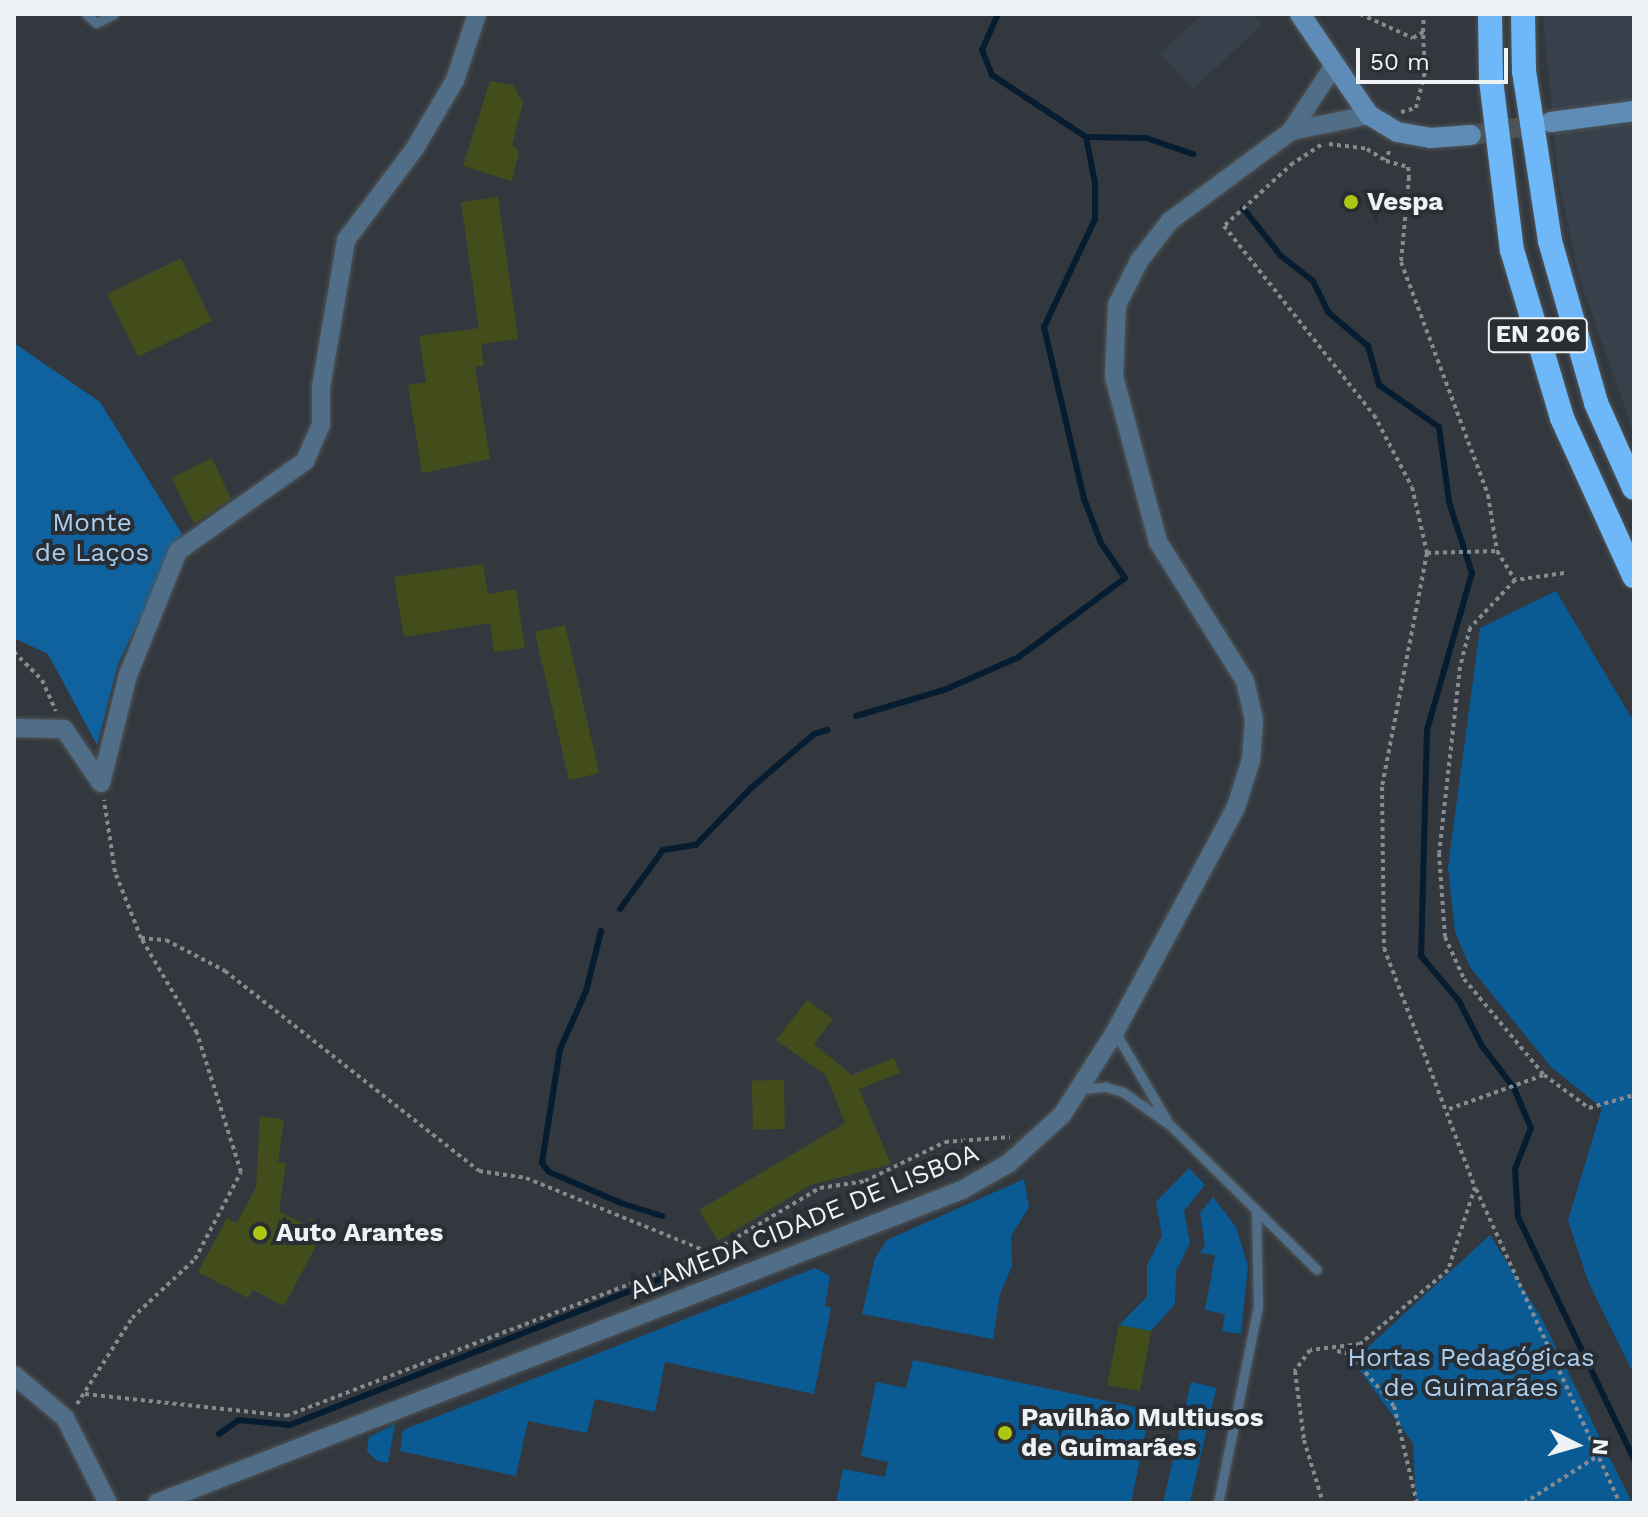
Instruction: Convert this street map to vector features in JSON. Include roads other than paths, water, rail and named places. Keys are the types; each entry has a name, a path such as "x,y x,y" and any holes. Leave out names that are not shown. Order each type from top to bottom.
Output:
{"highway":[{"name":"EN 206","path":"1490,14 1491,80 1512,250 1562,418 1634,576"},
{"name":"EN 206","path":"1523,14 1524,71 1550,241 1596,403 1634,488"}],"street":[{"path":"14,728 64,729 101,783 128,675 178,551 305,461 321,425 321,387 346,240 455,80 477,14"},
{"path":"1300,14 1333,67 1369,115 1397,132 1430,138 1471,135"},
{"name":"ALAMEDA CIDADE DE LISBOA","path":"157,1503 962,1190 989,1178 1044,1135 1081,1089 1115,1032 1236,807 1251,760 1254,720 1245,681 1158,542 1114,377 1117,305 1139,261 1170,221 1291,131 1333,67"},
{"path":"1551,122 1634,111"},
{"name":"ALAMEDA CIDADE DE LISBOA","path":"1291,131 1369,115"},
{"path":"14,1375 65,1418 108,1503"}],"lane":[{"path":"86,14 96,23 114,14"},
{"path":"1115,1032 1170,1125"},
{"path":"1081,1089 1106,1087 1123,1092 1170,1125 1317,1270"},
{"path":"1218,1503 1258,1307 1256,1209"}],"waterway":[{"path":"998,14 982,50 992,75 1086,137 1146,138 1193,154"},
{"path":"856,716 944,690 1019,657 1125,578 1101,543 1084,499 1044,327 1095,219 1095,183 1086,137"},
{"path":"1243,208 1281,256 1313,281 1328,312 1368,346 1379,385 1439,427 1449,502 1472,573 1427,730 1421,956 1459,1001 1482,1046 1514,1088 1531,1128 1515,1169 1518,1217 1634,1459"},
{"path":"620,909 663,850 696,845 751,788 814,734 827,730"},
{"path":"601,931 586,991 560,1049 542,1163 549,1172 621,1203 662,1216"},
{"path":"219,1434 239,1420 290,1425 706,1261"}],"tunnel":[{"path":"1471,135 1547,123"}],"place":[{"name":"Vespa","path":"1351,202"},
{"name":"Auto Arantes","path":"260,1233"},
{"name":"Pavilhão Multiusos de Guimarães","path":"1005,1433"}],"park label":[{"name":"Monte de Laços","path":"92,538"},
{"name":"Hortas Pedagógicas de Guimarães","path":"1471,1373"}]}
